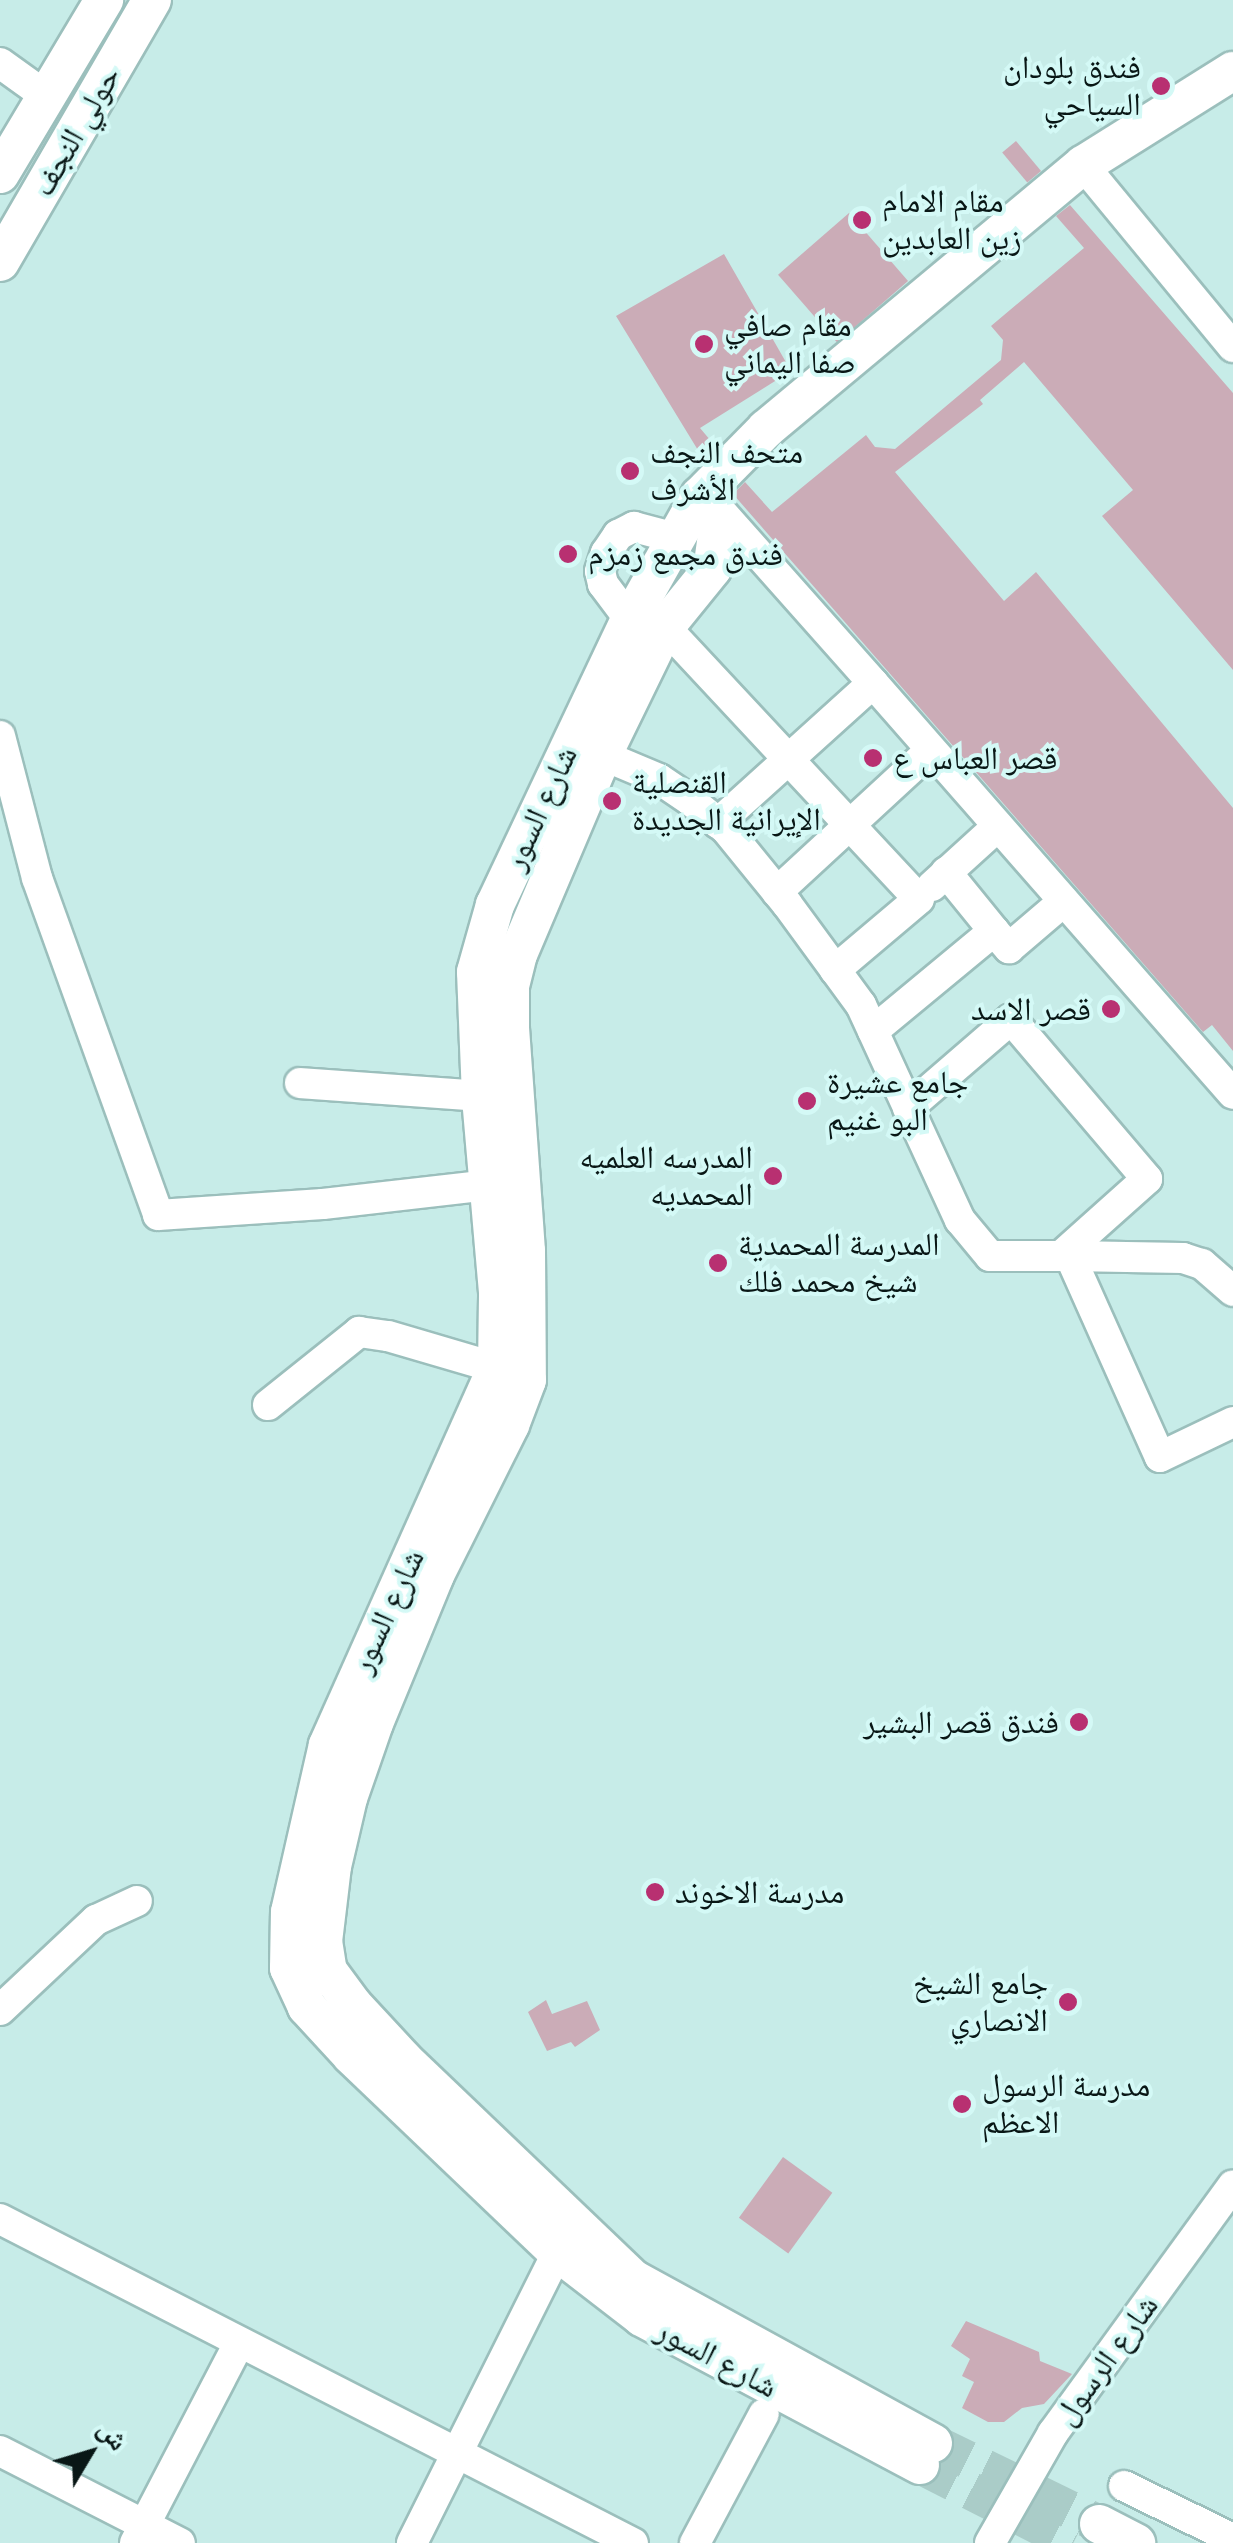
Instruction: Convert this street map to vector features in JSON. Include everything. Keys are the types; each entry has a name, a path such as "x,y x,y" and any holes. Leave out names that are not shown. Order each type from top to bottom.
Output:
{"main road":[{"path":"0,174 104,0"},
{"name":"حولي النجف","path":"0,262 17,200 152,0"},
{"name":"شارع السور","path":"927,2454 642,2318 353,2005 328,1971 323,1941 348,1798 374,1723 435,1576 524,1394 529,1354 504,1183 481,1096 475,998 483,942 587,749 648,624 676,538 702,494 780,417 1078,173 1233,71"},
{"name":"شارع السور","path":"1078,173 1131,158 1233,102"},
{"name":"شارع السور","path":"648,624 716,559 717,535 702,494"},
{"name":"شارع السور","path":"564,2236 352,2056 307,2007 289,1968 287,1942 302,1849 328,1745 497,1368 510,986 587,749"},
{"path":"1099,2524 1136,2543"}],"street":[{"path":"0,63 46,96"},
{"path":"1078,173 1233,347"},
{"path":"702,494 1233,1094"},
{"path":"676,538 634,527 618,535 600,570 614,604 648,624 788,759 919,898"},
{"path":"718,823 872,683"},
{"path":"0,736 38,878 158,1216 323,1204 504,1183"},
{"path":"587,749 658,780 718,823 778,892 835,970 873,1031 960,1220 990,1256 1183,1258 1212,1271 1233,1290"},
{"path":"778,892 932,750"},
{"path":"835,970 998,826"},
{"path":"946,872 1009,948 1064,901"},
{"path":"873,1031 994,932"},
{"path":"908,1108 1011,1020 1147,1179 1065,1256"},
{"path":"300,1083 481,1096"},
{"path":"1065,1256 1160,1457 1233,1422"},
{"path":"268,1406 359,1332 388,1336 497,1368"},
{"path":"0,2010 96,1920 137,1901"},
{"name":"شارع الرسول","path":"990,2543 1052,2434 1233,2185"},
{"path":"0,2219 633,2543"},
{"path":"412,2543 564,2236"},
{"path":"140,2534 239,2342"},
{"path":"695,2543 764,2414"},
{"path":"0,2451 140,2534 180,2543"},
{"path":"1124,2486 1233,2538"}],"building":[{"path":"1016,141 1041,171 1027,182 1002,153"},
{"path":"1070,205 1233,393 1233,670 1102,516 1133,490 1024,362 980,400 983,404 895,472 1004,601 1036,572 1233,808 1233,1051 1212,1025 1203,1032 733,494 745,482 772,512 866,435 875,447 895,449 1001,360 1003,340 991,326 1084,248 1056,216"},
{"path":"849,213 908,281 837,343 778,275"},
{"name":"مقام صافي صفا اليماني","path":"724,254 791,371 700,428 716,447 704,460 616,316"},
{"path":"546,2000 552,2014 587,2001 600,2030 575,2047 571,2042 547,2051 528,2012"},
{"path":"783,2157 832,2193 788,2254 739,2218"},
{"path":"966,2321 1039,2352 1040,2361 1072,2374 1044,2404 1022,2408 1004,2422 988,2422 962,2408 974,2382 962,2376 970,2359 951,2346"}],"tunnel":[{"path":"933,2443 1099,2524"},
{"path":"920,2465 1073,2543"}],"place":[{"name":"فندق بلودان السياحي","path":"1161,86"},
{"name":"مقام الامام زين العابدين","path":"862,220"},
{"name":"مقام صافي صفا اليماني","path":"704,344"},
{"name":"متحف النجف الأشرف","path":"630,471"},
{"name":"فندق مجمع زمزم","path":"568,554"},
{"name":"قصر العباس ع","path":"873,758"},
{"name":"القنصلية الإيرانية الجديدة","path":"612,801"},
{"name":"قصر الاسد","path":"1111,1009"},
{"name":"جامع عشيرة البو غنيم","path":"807,1101"},
{"name":"المدرسه العلمیه المحمدیه","path":"773,1176"},
{"name":"المدرسة المحمدية شيخ محمد فلك","path":"718,1263"},
{"name":"فندق قصر البشير","path":"1079,1722"},
{"name":"مدرسة الاخوند","path":"655,1892"},
{"name":"جامع الشيخ الانصاري","path":"1068,2002"},
{"name":"مدرسة الرسول الاعظم","path":"962,2104"}]}
